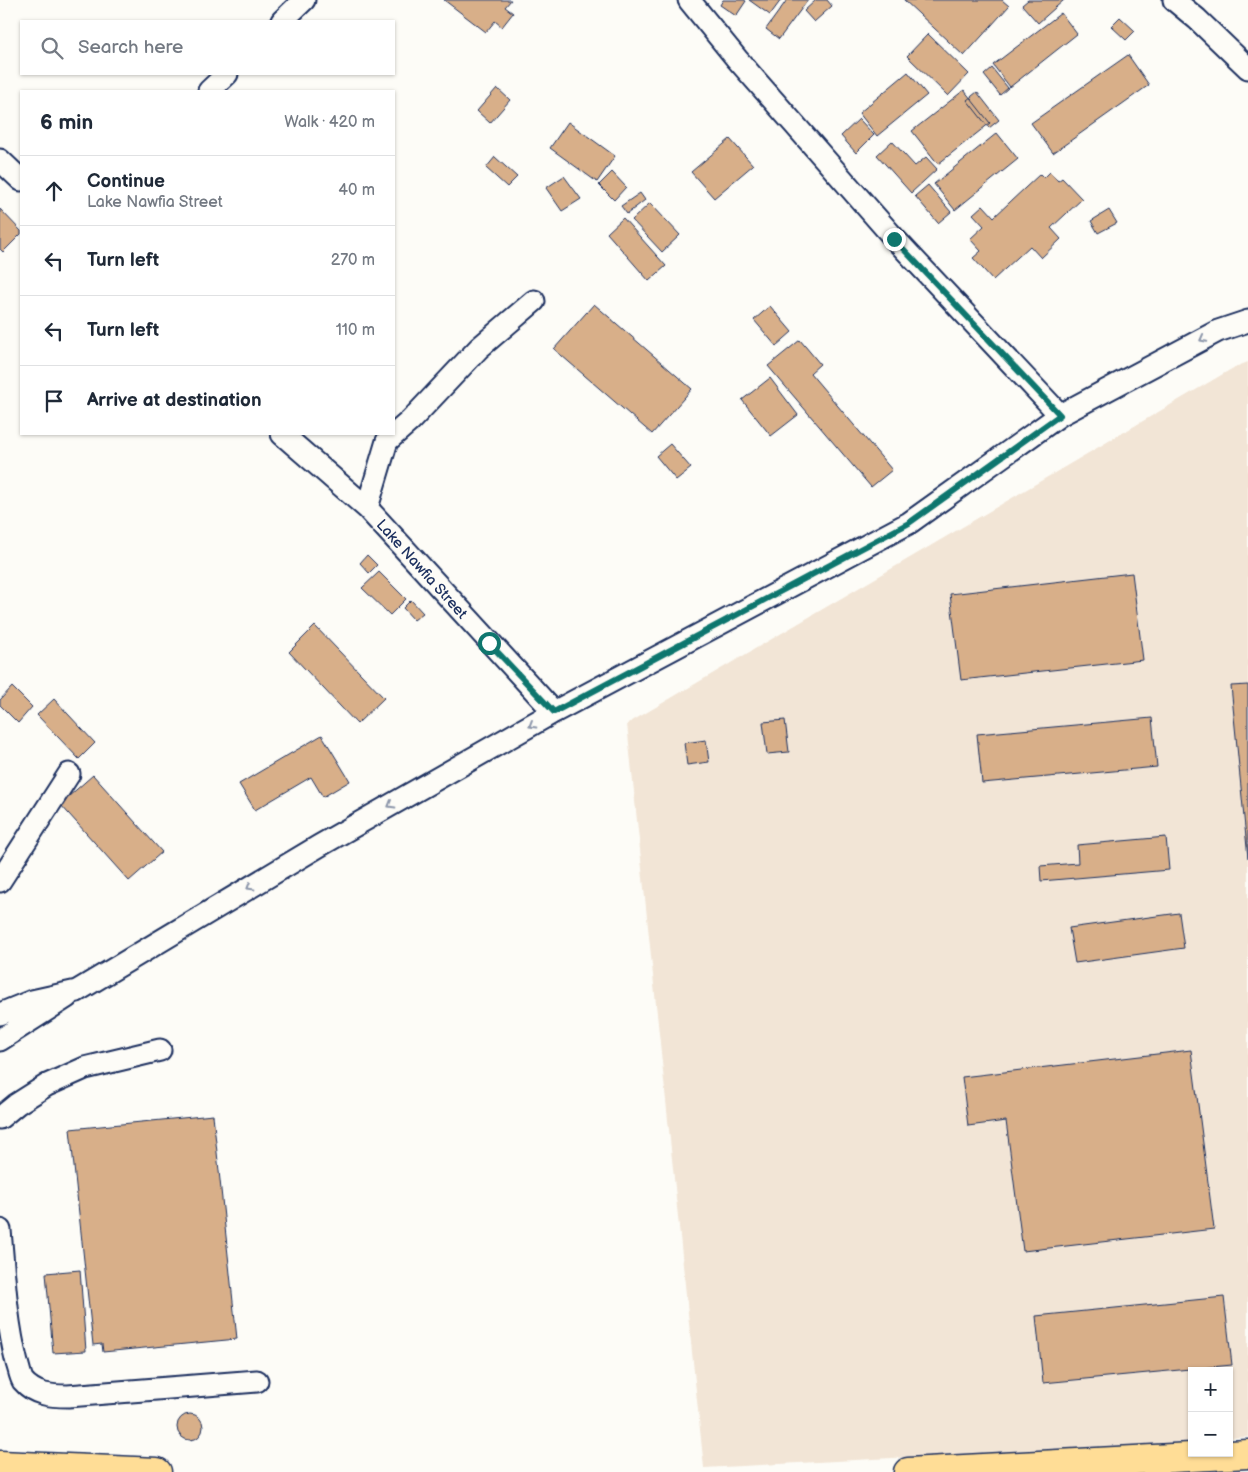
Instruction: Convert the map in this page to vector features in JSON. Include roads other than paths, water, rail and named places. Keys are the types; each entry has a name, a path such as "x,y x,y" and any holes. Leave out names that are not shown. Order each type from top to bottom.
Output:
{"main road":[{"path":"908,1472 1248,1454"},
{"path":"0,1465 157,1472"},
{"path":"1240,1472 1248,1472"}],"street":[{"path":"283,20 304,0"},
{"path":"689,0 737,59 894,239 1060,415"},
{"path":"1174,0 1197,19 1248,68"},
{"path":"210,90 226,75"},
{"path":"0,160 20,179"},
{"path":"395,434 410,421 479,348 534,301"},
{"path":"0,1040 77,991 319,846 554,712 909,523 1060,415 1218,331 1248,321"},
{"name":"Lake Nawfia Street","path":"283,435 367,508 554,712"},
{"path":"367,508 387,441 394,435"},
{"path":"0,880 69,774"},
{"path":"0,1014 32,1001 77,991"},
{"path":"0,1118 17,1104 47,1085 85,1068 160,1050"},
{"path":"0,1230 3,1310 22,1379 34,1390 47,1396 95,1395 257,1381"}]}
